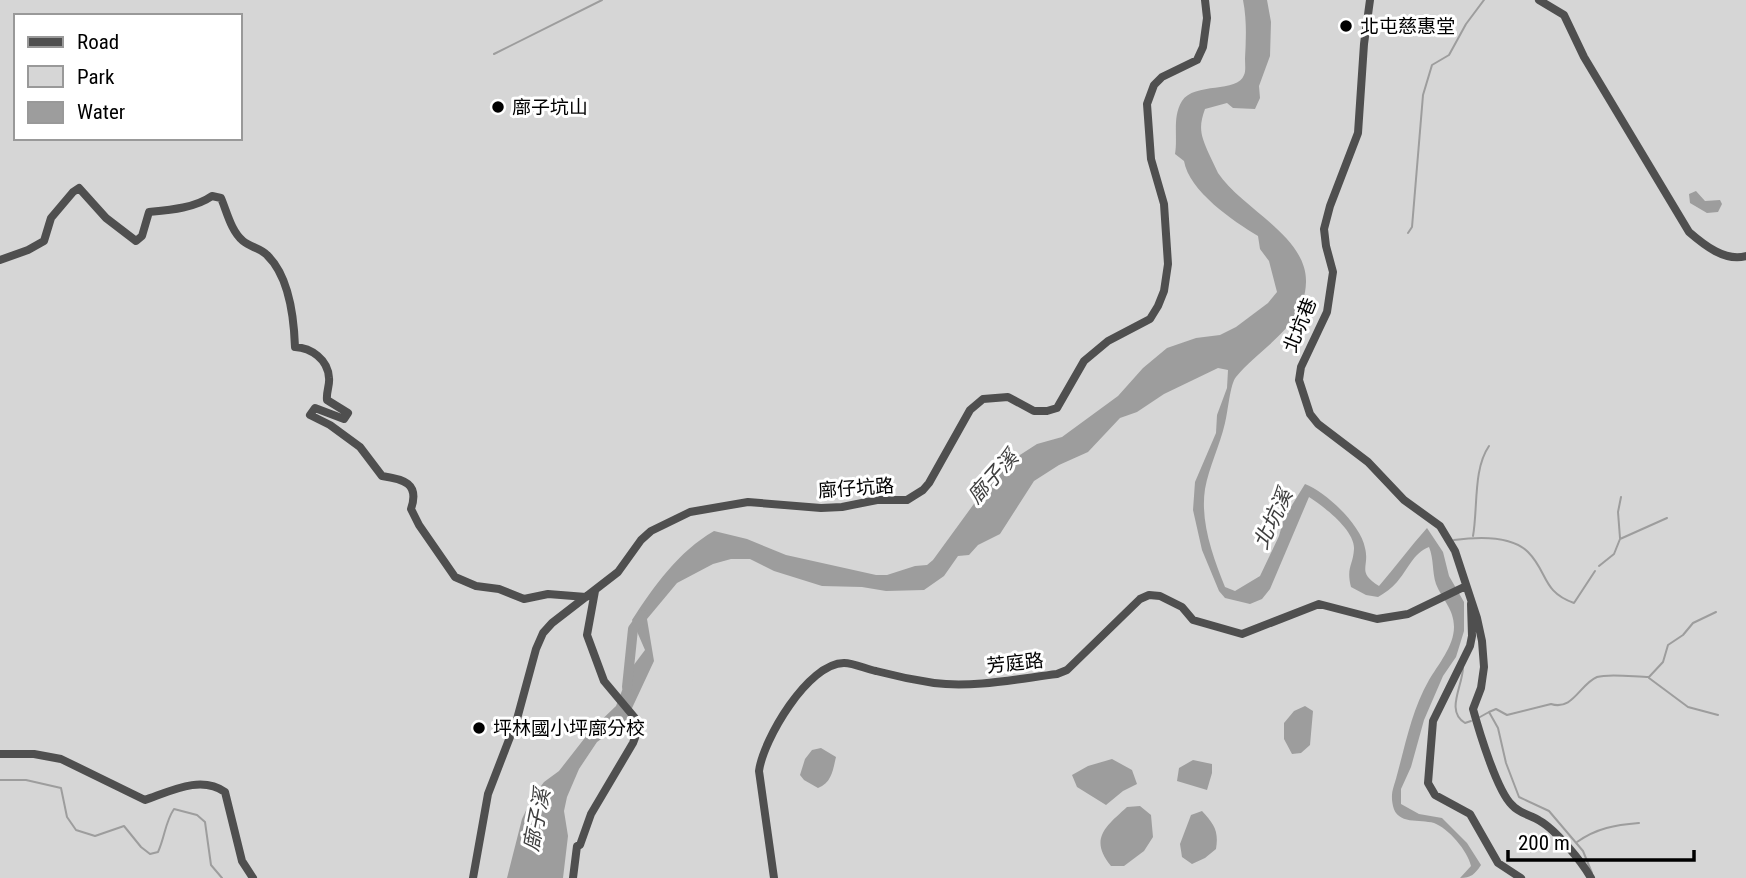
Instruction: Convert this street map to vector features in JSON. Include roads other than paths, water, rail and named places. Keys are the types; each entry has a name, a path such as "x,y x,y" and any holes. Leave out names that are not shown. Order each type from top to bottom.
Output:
{"street":[{"name":"廍仔坑路","path":"473,878 488,794 517,719 542,633 618,572 641,540 651,531 690,512 748,502 821,508 877,500 907,500 929,484 970,410 984,399 1008,397 1034,411 1057,408 1084,361 1108,341 1150,319 1164,291 1168,264 1164,204 1151,159 1147,104 1154,85 1197,60 1207,18 1206,0"},
{"name":"北坑巷","path":"1370,0 1358,133 1324,229 1333,272 1327,312 1301,366 1299,380 1311,414 1318,424 1368,462 1404,500 1440,526 1455,551 1482,641 1484,667 1481,688 1473,709 1501,788 1509,804 1548,826 1591,878"},
{"path":"1539,0 1564,15 1584,57 1689,232 1718,253 1746,256"},
{"path":"0,260 44,241 51,218 72,191 79,188 106,218 136,241 142,236 149,212 205,201 212,197 221,198 235,233 244,242 265,253 276,267 283,281 294,323 295,347 307,347 318,356 327,369 330,380 327,400 348,413 344,419 315,408 310,415 330,425 360,447 382,476 405,480 411,486 414,500 411,509 455,577 476,586 499,589 524,599 548,594 586,597"},
{"name":"芳庭路","path":"774,878 759,771 760,760 778,723 812,678 832,666 845,663 894,676 936,683 965,684 1057,674 1067,670 1140,599 1149,595 1172,601 1182,607 1193,620 1202,624 1242,634 1319,604 1377,620 1408,614 1466,586"},
{"path":"573,878 577,846 580,845 591,814 626,755 639,727 635,718 604,681 587,635 596,591"},
{"name":"北坑巷","path":"1471,601 1470,646 1433,721 1428,783 1435,795 1470,814 1498,863 1521,878"},
{"path":"0,754 34,754 61,759 145,800 186,786 214,784 225,792 242,861 253,878"}],"water":[{"path":"1243,0 1267,0 1271,22 1270,56 1259,86 1260,98 1255,109 1233,108 1227,103 1205,109 1202,137 1218,173 1228,186 1271,223 1296,250 1306,282 1304,298 1290,324 1234,381 1223,431 1205,489 1204,514 1209,539 1225,587 1235,591 1260,576 1279,536 1284,518 1305,484 1323,494 1357,529 1365,548 1366,573 1379,586 1427,528 1443,552 1449,576 1464,602 1464,631 1456,657 1443,676 1424,720 1411,767 1401,789 1401,804 1419,814 1442,818 1467,843 1481,865 1477,871 1460,878 1471,866 1457,841 1434,823 1399,816 1392,801 1414,715 1423,691 1441,662 1453,634 1452,615 1436,584 1429,547 1414,558 1401,578 1388,590 1378,597 1366,595 1351,587 1349,571 1354,549 1349,534 1337,519 1309,497 1270,589 1262,599 1250,604 1225,598 1219,591 1202,550 1193,510 1195,482 1216,433 1217,415 1227,388 1228,370 1218,368 1164,394 1137,412 1120,418 1088,452 1059,465 1034,481 1000,534 978,545 969,555 958,556 944,576 924,590 886,591 862,587 822,586 774,571 750,559 731,559 713,564 677,583 647,619 654,661 626,721 597,742 579,769 567,797 564,811 568,836 563,878 507,878 522,819 532,798 544,782 559,771 591,730 616,706 630,670 645,650 632,620 678,559 701,539 714,531 747,539 786,555 876,575 887,575 927,565 976,501 975,494 989,475 1037,444 1062,437 1118,396 1143,368 1167,348 1196,338 1220,335 1236,327 1268,303 1277,292 1269,261 1260,249 1258,236 1225,214 1203,194 1194,183 1184,161 1175,154 1176,120 1182,101 1196,91 1233,84 1240,81 1244,75 1246,30"},
{"path":"1696,191 1705,201 1720,200 1722,204 1718,212 1707,213 1690,203 1689,194"},
{"path":"1305,706 1313,711 1310,745 1301,753 1292,754 1284,739 1284,723 1294,711"},
{"path":"821,748 836,757 829,779 818,788 800,775 805,759 812,750"},
{"path":"1112,759 1132,770 1137,784 1106,805 1077,787 1072,775 1088,766"},
{"path":"1193,760 1212,764 1207,790 1177,781 1179,768"},
{"path":"1140,806 1151,815 1153,837 1144,851 1124,866 1111,866 1101,848 1102,834 1127,807"},
{"path":"1202,811 1215,828 1216,849 1192,864 1182,857 1180,844 1191,815"}],"waterway":[{"path":"494,54 602,0"},
{"path":"1408,233 1412,227 1423,95 1432,65 1449,55 1466,24 1484,0"},
{"path":"1473,536 1478,477 1489,446"},
{"path":"1620,538 1618,512 1621,497"},
{"path":"1599,566 1614,554 1620,539 1667,518"},
{"path":"1454,540 1493,538 1521,546 1534,559 1556,593 1574,603 1595,571"},
{"path":"1489,712 1496,709 1507,715 1551,704 1565,704 1597,677 1649,677 1663,662 1668,645 1683,635 1693,623 1716,612"},
{"name":"廍子溪","path":"627,687 633,629 643,615"},
{"path":"1463,667 1456,698 1456,712 1465,723 1471,721"},
{"path":"1649,678 1688,707 1718,715"},
{"path":"1480,717 1489,712 1498,728 1506,763 1519,797 1549,811 1583,851 1592,873"},
{"path":"0,780 26,780 61,788 67,817 76,830 95,836 124,826 150,854 158,852 174,809 197,815 205,822 211,865 222,878"},
{"path":"1577,842 1606,828 1639,823"}],"place":[{"name":"北屯慈惠堂","path":"1346,26"},
{"name":"廍子坑山","path":"498,107"},
{"name":"坪林國小坪廍分校","path":"479,728"}],"water label":[{"name":"北坑溪","path":"1273,519"}]}
